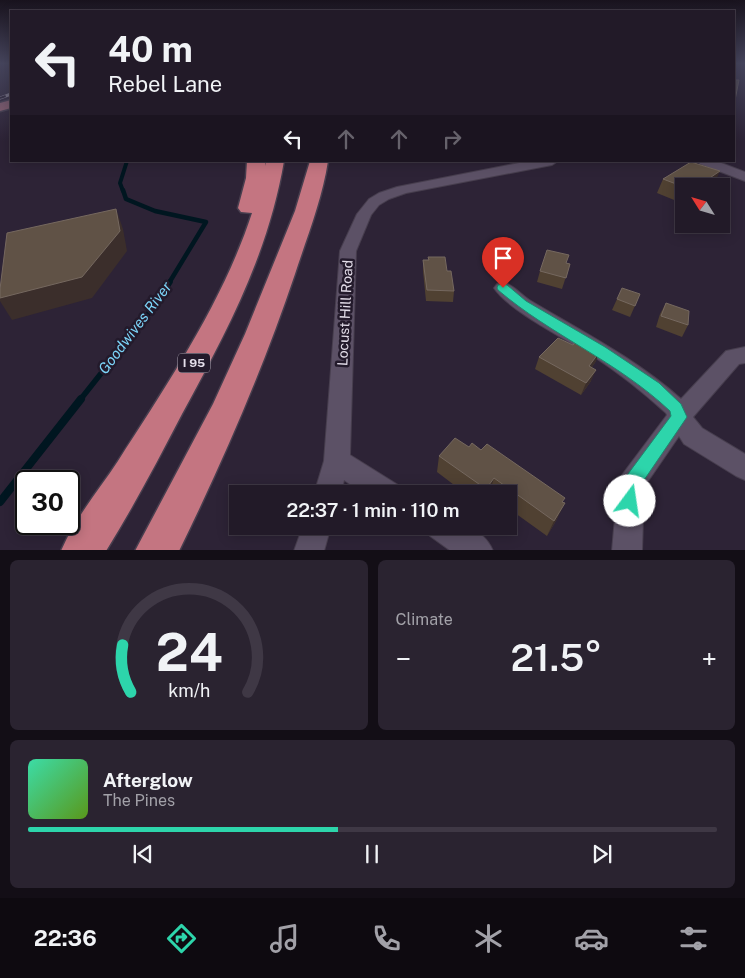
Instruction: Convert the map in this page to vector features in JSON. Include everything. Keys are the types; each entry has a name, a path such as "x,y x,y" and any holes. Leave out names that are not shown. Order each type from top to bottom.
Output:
{"highway":[{"path":"213,329 251,198 256,162"},
{"name":"I 95","path":"82,550 148,444 213,329 251,247 269,192 275,162"},
{"path":"279,284 298,218 306,162"},
{"path":"156,550 209,447 240,380 279,284 314,187 319,162"}],"street":[{"name":"Locust Hill Road","path":"329,485 337,461 348,251 364,214 374,202 384,196 402,190 546,162"},
{"path":"707,162 745,177"},
{"path":"503,288 522,304 600,351 653,387 676,408 679,417 693,436 745,468"},
{"path":"627,550 631,484 679,417 733,357 745,355"},
{"path":"337,461 374,485"},
{"path":"309,550 313,535"},
{"path":"454,535 478,550"}],"building":[{"path":"691,162 720,171 710,178 675,178 675,184 663,179"},
{"path":"116,209 120,231 82,277 0,298 7,233"},
{"path":"547,250 569,255 566,263 570,264 566,278 540,271"},
{"path":"428,257 445,257 447,271 451,271 454,291 427,290 423,260 429,260"},
{"path":"622,288 640,294 635,306 617,299"},
{"path":"666,303 689,311 688,325 661,316"},
{"path":"558,338 573,345 576,341 583,344 585,342 601,350 589,366 596,370 586,383 539,357"},
{"path":"455,438 469,447 472,443 481,450 487,444 565,498 562,502 565,503 554,521 517,494 517,485 504,485 494,478 489,485 480,485 439,456"}],"waterway":[{"name":"Goodwives River","path":"123,191 120,183 127,162"},
{"name":"Goodwives River","path":"123,190 126,199 155,211 206,222 169,283"},
{"name":"Goodwives River","path":"80,400 156,304 170,282"},
{"name":"Goodwives River","path":"0,502 81,399"}],"railway":[{"path":"0,98 10,94"}],"route":[{"path":"503,288 522,304 600,351 653,387 676,408 679,417 631,484 630,501"}]}
